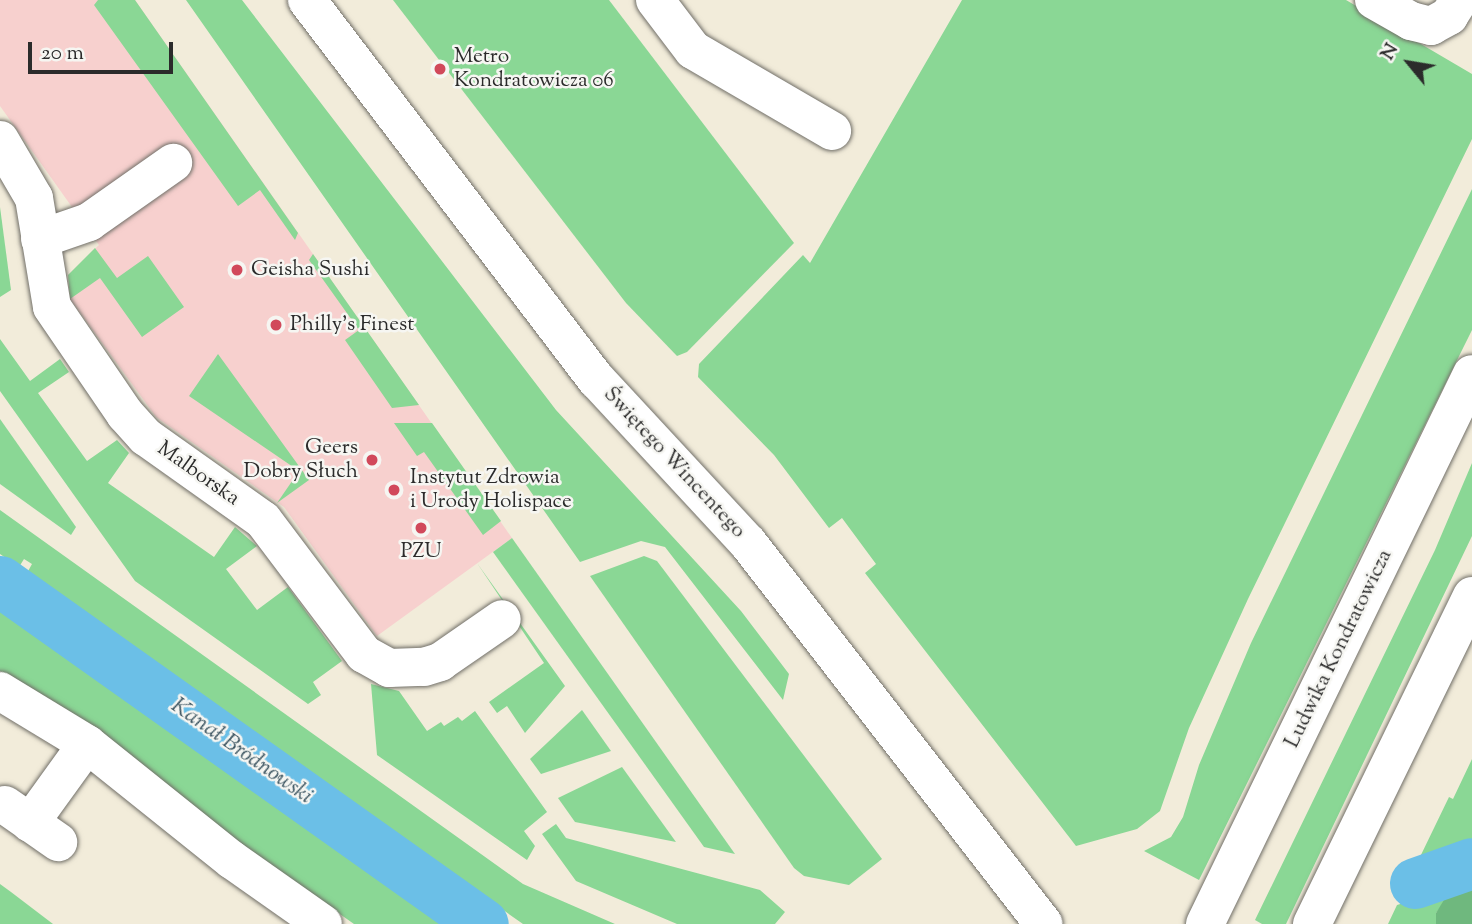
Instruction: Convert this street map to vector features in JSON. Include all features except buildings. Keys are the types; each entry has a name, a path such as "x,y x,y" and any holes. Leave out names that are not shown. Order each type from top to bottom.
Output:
{"street":[{"name":"Świętego Wincentego","path":"307,0 597,380 748,543 1044,924"},
{"path":"656,0 693,50 832,131"},
{"path":"1374,0 1411,21 1431,26 1449,16 1460,0"},
{"name":"Malborska","path":"0,140 29,184 55,314 132,423 263,520 365,654 389,668 424,667 440,662 502,619"},
{"path":"40,239 89,222 173,163"},
{"name":"Ludwika Kondratowicza","path":"1205,924 1472,374"},
{"path":"1312,924 1472,596"},
{"path":"0,691 86,744 232,860 323,924"},
{"path":"31,823 86,744"}],"shaded area":[{"path":"0,0 135,0 512,538 377,636 284,507 156,417 70,299 68,275 99,245 0,106"}],"green space":[{"path":"98,0 135,0 298,233 295,240 260,190 238,206 94,5"},
{"path":"186,0 242,0 556,410 741,611 789,674 783,700 665,547 641,541 580,562"},
{"path":"393,0 609,0 794,243 687,352 677,356 626,303"},
{"path":"962,0 1346,0 1472,74 1472,139 1248,599 1189,728 1160,811 1137,829 1076,846 865,573 876,564 842,518 829,528 774,455 698,377 699,364 803,255 810,263"},
{"path":"1472,189 1472,330 1199,880 1144,851 1171,837 1183,817 1199,765 1251,643"},
{"path":"0,207 11,290 0,297"},
{"path":"95,248 117,278 148,256 184,307 142,337 100,278 70,299 68,275"},
{"path":"313,254 419,405 392,408 345,340 359,330 309,260"},
{"path":"0,339 30,381 60,359 69,372 38,393 87,461 117,440 129,453 108,483 214,557 235,527 257,546 226,569 257,610 288,587 342,661 313,682 321,695 308,704 135,581 0,391"},
{"path":"218,354 309,480 277,503 299,471 189,396"},
{"path":"0,419 76,527 71,535 0,484"},
{"path":"394,423 432,423 501,521 483,535 424,452 417,456"},
{"path":"1472,463 1472,536 1286,924 1262,924 1255,920 1435,550"},
{"path":"0,510 523,884 615,924 523,924 27,573 32,564 24,559 19,567 0,554"},
{"path":"512,538 735,854 704,847 493,552"},
{"path":"644,556 657,561 882,859 849,885 804,876 794,868 590,576"},
{"path":"477,563 565,686 525,733 507,706 497,713 489,702 544,663"},
{"path":"0,609 443,924 354,924 243,846 75,716 0,671"},
{"path":"371,684 399,691 427,731 441,722 444,726 458,717 462,721 475,711 547,812 524,831 535,846 527,860 377,755"},
{"path":"582,710 611,751 541,774 530,759"},
{"path":"1472,759 1472,840 1419,859 1449,797 1453,799"},
{"path":"622,767 676,842 575,822 558,798"},
{"path":"556,824 566,838 760,890 785,912 775,924 677,924 576,881 542,834"},
{"path":"1472,882 1472,924 1436,924 1436,913 1447,895"},
{"path":"0,884 11,892 53,924 0,924"},
{"path":"1456,887 1436,913 1436,924 1388,924 1397,905"}],"waterway":[{"name":"Kanał Bródnowski","path":"0,581 483,924"},
{"name":"Kanał Bródnowski","path":"1415,883 1472,863"}],"place":[{"name":"Metro Kondratowicza 06","path":"440,69"},
{"name":"Geisha Sushi","path":"237,270"},
{"name":"Philly's Finest","path":"276,325"},
{"name":"Geers Dobry Słuch","path":"372,460"},
{"name":"Instytut Zdrowia i Urody Holispace","path":"394,490"},
{"name":"PZU","path":"421,528"}]}
